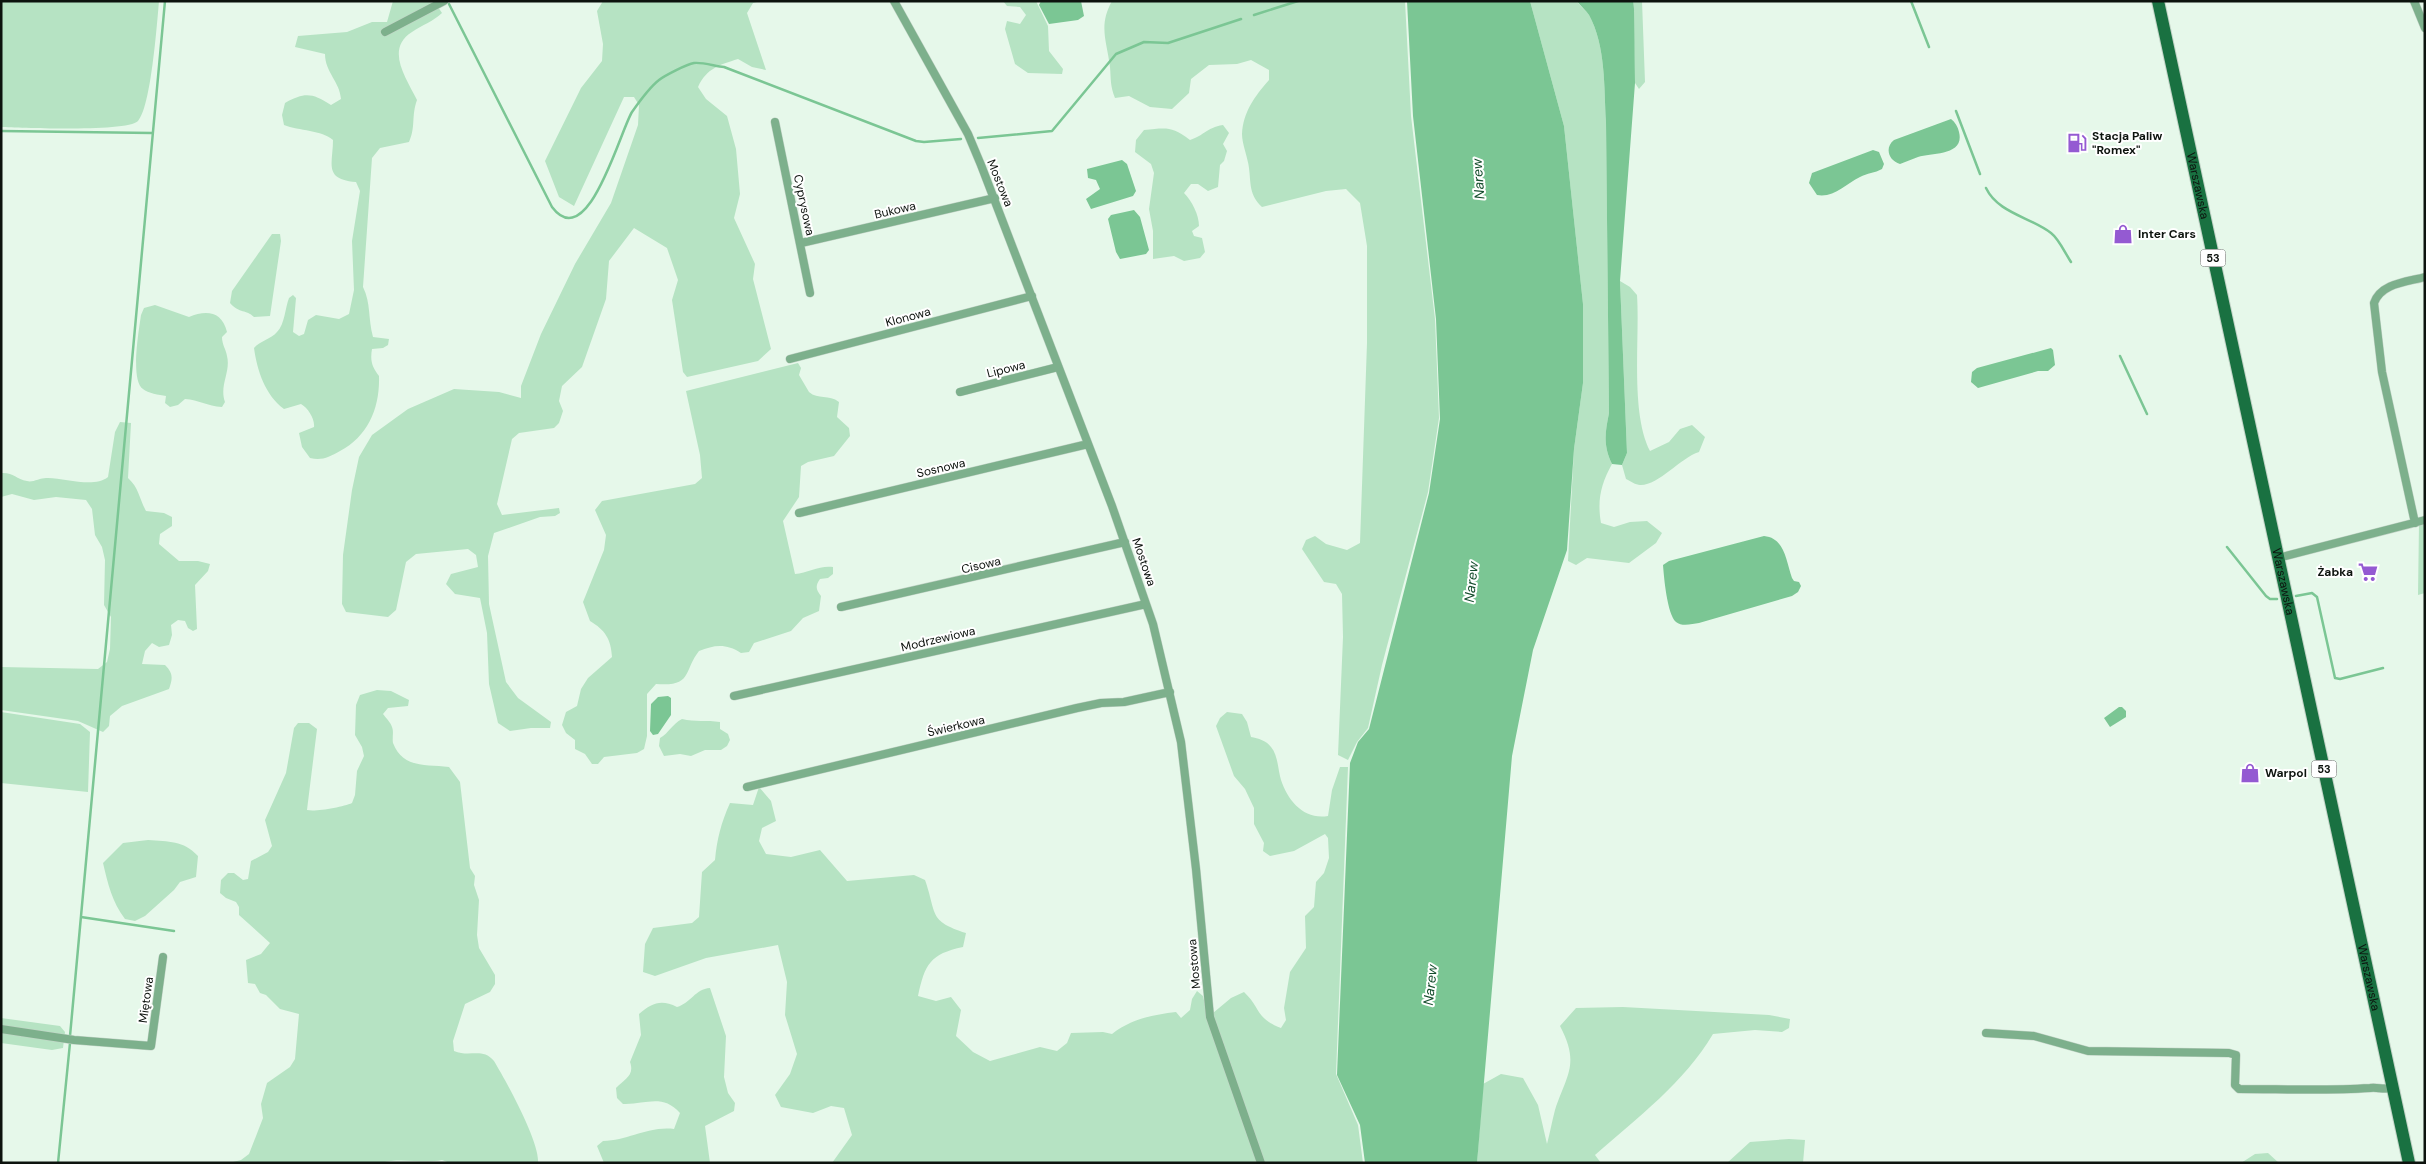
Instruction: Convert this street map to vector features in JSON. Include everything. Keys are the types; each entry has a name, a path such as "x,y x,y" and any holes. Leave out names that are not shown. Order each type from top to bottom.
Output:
{"main road":[{"name":"Warszawska","path":"2158,1 2409,1163"}],"street":[{"path":"385,32 444,1"},
{"name":"Mostowa","path":"894,1 968,134 995,198 1125,542 1146,604 1170,692 1186,782 1210,1017 1260,1163"},
{"path":"2414,1 2425,28"},
{"name":"Cyprysowa","path":"775,122 810,292"},
{"name":"Bukowa","path":"801,243 995,198"},
{"path":"2415,523 2382,372 2374,303 2376,298 2387,288 2425,277"},
{"name":"Klonowa","path":"790,359 1032,296"},
{"name":"Lipowa","path":"960,392 1058,367"},
{"name":"Sosnowa","path":"799,513 1088,444"},
{"path":"2278,558 2425,520"},
{"name":"Cisowa","path":"841,607 1125,542"},
{"name":"Modrzewiowa","path":"734,696 1146,604"},
{"name":"Świerkowa","path":"747,787 1077,708 1101,703 1124,702 1170,692"},
{"name":"Miętowa","path":"1,1029 74,1040 150,1046 163,957"},
{"path":"1986,1033 2034,1036 2088,1052 2229,1053 2236,1055 2235,1085 2238,1089 2334,1091 2392,1088"}],"shaded area":[{"path":"1,1 159,1 150,83 143,113 138,121 115,127 96,128 1,127"},
{"path":"393,1 434,1 442,13 412,32 404,39 400,47 400,64 417,100 409,142 380,148 372,158 363,287 366,293 373,337 389,339 388,345 383,348 372,349 371,360 379,376 379,388 374,410 365,429 350,445 340,451 325,458 314,459 310,458 302,447 299,433 314,427 310,414 301,404 284,409 277,403 263,382 254,348 280,329 289,298 293,295 296,298 293,332 299,336 304,334 308,320 316,315 339,319 349,314 354,290 352,241 360,191 356,182 338,178 334,174 332,169 333,140 317,132 284,125 282,115 285,103 298,97 313,96 331,105 341,99 338,87 327,66 325,54 295,47 298,36 347,32 372,22 387,22"},
{"path":"603,1 761,1 753,3 747,13 766,70 752,67 738,59 714,68 705,75 698,87 706,99 727,116 736,149 740,194 734,218 755,264 753,279 771,349 758,361 687,377 683,372 672,300 678,280 667,248 634,228 609,261 606,299 582,367 562,386 559,401 563,411 559,423 554,428 519,433 512,439 497,504 502,515 559,508 560,513 555,516 540,517 494,533 488,556 489,604 506,682 518,698 551,722 550,728 510,731 498,723 489,684 487,633 480,598 455,594 446,584 451,574 478,567 476,555 468,549 416,554 406,562 396,610 388,617 346,612 342,604 343,555 352,490 359,457 372,435 408,409 454,389 499,392 521,398 521,386 541,334 575,264 611,203 638,125 639,105 634,97 624,97 574,206 559,197 545,161 581,88 602,61 603,44 597,11"},
{"path":"1003,1 1036,1 1048,26 1049,51 1063,69 1062,74 1028,73 1015,64 1005,29 1007,21 1020,24 1026,15 1020,7 1007,6"},
{"path":"1112,1 1405,1 1411,116 1435,319 1439,418 1428,492 1382,665 1368,728 1357,742 1348,760 1338,755 1343,637 1342,594 1336,584 1324,582 1302,549 1306,540 1315,536 1326,544 1347,550 1360,543 1367,343 1367,246 1360,203 1346,189 1326,191 1262,207 1258,203 1251,189 1242,134 1247,111 1269,80 1269,70 1251,60 1237,64 1209,65 1191,79 1189,93 1172,109 1150,107 1129,96 1115,98 1111,86 1104,26"},
{"path":"1530,1 1577,1 1589,15 1599,40 1606,122 1609,413 1606,439 1607,451 1612,464 1601,492 1599,507 1601,523 1614,527 1630,522 1647,521 1662,533 1656,543 1629,563 1587,558 1576,565 1568,561 1574,449 1583,383 1583,304 1564,126"},
{"path":"1633,1 1642,1 1645,82 1639,89 1635,83"},
{"path":"1223,125 1229,133 1223,144 1227,151 1224,161 1220,165 1218,187 1208,191 1198,184 1191,184 1184,193 1198,217 1199,226 1192,231 1194,236 1202,238 1205,252 1200,258 1184,261 1174,256 1153,259 1153,231 1149,209 1154,173 1151,164 1135,152 1136,140 1144,130 1168,129 1178,132 1190,140"},
{"path":"272,234 280,234 281,241 270,316 254,317 237,309 230,303 232,291"},
{"path":"1620,281 1630,287 1637,295 1638,396 1644,435 1650,451 1669,442 1680,429 1692,425 1705,437 1699,452 1684,460 1662,477 1640,485 1626,479 1622,465 1627,453"},
{"path":"155,305 189,317 201,313 212,314 217,316 225,325 227,332 222,337 228,368 223,390 225,402 222,407 185,399 178,405 170,407 165,403 166,396 148,392 139,384 136,354 141,315 144,308"},
{"path":"798,363 801,368 799,375 809,392 816,396 831,398 839,402 837,417 849,428 850,436 834,456 808,462 801,466 799,497 783,521 795,574 823,567 833,567 833,574 828,578 820,579 817,584 817,590 821,596 819,611 803,618 791,631 754,643 749,652 741,653 725,646 710,647 699,651 682,680 676,683 656,684 647,694 647,736 644,749 637,753 604,757 598,764 592,764 585,754 575,749 575,740 566,733 562,725 566,712 577,706 581,689 588,678 612,657 609,640 600,628 590,621 583,602 604,550 606,535 595,510 602,501 695,484 702,478 700,455 686,391"},
{"path":"120,422 131,423 128,478 137,489 146,511 164,513 172,517 172,526 160,534 159,544 179,561 198,561 210,564 208,571 195,585 197,629 193,631 188,628 185,621 178,620 171,625 172,635 169,645 159,647 152,643 145,651 142,664 165,665 172,676 169,689 122,706 110,716 109,726 103,732 78,721 1,710 1,667 98,669 107,662 110,649 111,617 104,605 105,560 102,547 95,535 92,509 86,500 56,497 34,500 12,494 1,497 1,473 29,481 46,478 86,482 102,480 108,477 115,432"},
{"path":"2425,522 2425,593 2418,595 2419,524"},
{"path":"377,690 391,691 409,700 408,706 388,708 383,714 390,722 393,731 393,743 397,751 403,757 416,764 449,767 460,782 470,868 475,876 474,885 479,900 477,935 479,948 495,975 495,984 490,992 465,1004 453,1041 454,1051 465,1054 485,1055 494,1061 528,1127 534,1141 538,1163 450,1163 442,1160 389,1161 381,1163 229,1163 241,1160 249,1154 263,1118 261,1104 267,1083 290,1067 295,1059 299,1014 280,1009 266,995 260,993 255,984 248,983 246,960 261,954 270,943 239,915 239,907 236,902 220,893 221,880 228,873 234,873 243,880 248,879 251,861 268,852 272,846 265,820 286,773 294,728 298,723 309,723 317,729 307,810 330,809 352,803 355,795 357,771 364,756 362,747 355,735 356,705 360,695"},
{"path":"1,712 80,724 90,732 88,792 1,783"},
{"path":"1227,712 1242,714 1247,722 1251,737 1262,740 1271,747 1284,788 1293,802 1304,812 1312,815 1328,816 1332,790 1340,767 1348,767 1336,1074 1358,1125 1363,1163 832,1163 852,1135 844,1108 831,1106 813,1113 781,1107 775,1095 790,1074 797,1054 785,1015 787,982 778,945 706,958 655,976 643,972 645,944 653,928 692,923 699,917 702,872 715,860 720,831 730,803 753,805 759,787 771,801 776,821 762,828 759,841 766,854 791,857 820,850 847,881 914,875 925,880 933,909 939,920 954,929 966,933 963,947 943,953 931,962 923,976 918,996 936,1001 951,997 961,1010 956,1036 973,1052 990,1061 1040,1047 1057,1051 1067,1043 1071,1033 1103,1032 1112,1034 1134,1021 1167,1013 1176,1012 1181,1018 1190,1010 1192,999 1197,991 1203,996 1206,1009 1213,1013 1231,998 1244,992 1262,1016 1281,1028 1286,1020 1284,1008 1290,972 1306,948 1305,916 1314,907 1316,882 1324,873 1329,858 1328,838 1325,834 1294,851 1270,856 1263,851 1264,843 1254,824 1254,808 1245,789 1234,776 1216,726 1220,718"},
{"path":"682,719 720,722 720,729 728,734 730,740 727,746 721,750 705,750 691,756 680,754 664,756 659,746 660,738"},
{"path":"148,840 181,844 187,847 198,856 196,877 180,882 174,890 145,916 135,921 125,919 114,899 103,863 123,843"},
{"path":"710,988 726,1036 724,1077 728,1093 735,1103 734,1111 705,1126 710,1163 604,1163 597,1146 603,1141 621,1139 646,1131 674,1129 680,1113 667,1103 653,1101 623,1104 617,1098 616,1088 630,1074 630,1062 641,1035 639,1014 657,1003 666,1003 677,1007 700,991"},
{"path":"1623,1007 1769,1015 1790,1019 1789,1028 1782,1032 1755,1030 1713,1034 1701,1052 1674,1084 1644,1113 1595,1155 1601,1163 1477,1163 1483,1084 1501,1074 1523,1078 1538,1105 1547,1144 1555,1110 1570,1069 1569,1050 1560,1026 1576,1008"},
{"path":"1,1018 60,1026 65,1032 63,1048 52,1050 1,1043"},
{"path":"1789,1139 1805,1140 1803,1163 1727,1163 1750,1142"},
{"path":"2268,1153 2279,1163 2241,1163 2255,1154"}],"water":[{"path":"1041,1 1081,1 1084,16 1078,20 1049,24 1039,5"},
{"name":"Narew","path":"1407,1 1530,1 1564,126 1583,304 1583,383 1574,449 1567,550 1533,650 1512,756 1477,1163 1365,1163 1360,1125 1337,1075 1350,763 1358,742 1369,729 1429,493 1440,419 1436,319 1413,116"},
{"path":"1577,1 1633,1 1634,9 1635,83 1620,281 1627,453 1622,465 1612,464 1607,451 1606,439 1609,413 1606,122 1603,67 1595,27 1589,15"},
{"path":"1951,119 1958,128 1960,140 1952,149 1939,154 1918,157 1900,164 1893,160 1889,154 1889,147 1894,140"},
{"path":"1873,150 1879,152 1884,164 1882,169 1863,176 1840,190 1829,194 1817,195 1809,183 1812,173"},
{"path":"1122,160 1127,164 1136,191 1133,196 1091,209 1086,199 1100,189 1096,180 1088,178 1087,169"},
{"path":"1134,210 1140,217 1149,250 1146,254 1120,259 1116,252 1108,219 1111,215"},
{"path":"2051,348 2055,365 2048,371 2038,371 1978,388 1971,382 1972,372 1977,368"},
{"path":"1764,536 1771,538 1781,546 1792,578 1794,581 1799,582 1801,586 1798,592 1792,596 1699,623 1684,625 1676,622 1668,604 1663,565 1669,561"},
{"path":"668,696 671,698 671,715 658,734 653,735 650,731 651,704 658,697"},
{"path":"2119,707 2126,711 2126,717 2110,727 2104,718"}],"waterway":[{"path":"70,1036 165,1"},
{"path":"1254,15 1298,1"},
{"path":"1911,1 1929,47"},
{"path":"449,4 552,207 565,217 578,215 590,203 601,185 632,112 645,95 662,78 694,63 724,67 916,141 961,139"},
{"path":"978,138 1052,131 1116,54 1144,42 1168,43 1241,19"},
{"path":"1956,111 1980,174"},
{"path":"1,131 152,133"},
{"path":"1986,188 1991,196 2006,209 2043,227 2051,233 2071,262"},
{"path":"2120,356 2147,414"},
{"path":"2227,547 2266,596 2270,599 2277,599"},
{"path":"2296,596 2312,593 2317,597 2335,678 2340,679 2383,668"},
{"path":"81,917 174,931"},
{"path":"58,1163 70,1043"}],"place":[{"name":"Stacja Paliw \"Romex\"","path":"2077,143"},
{"name":"Inter Cars","path":"2123,234"},
{"name":"Żabka","path":"2368,572"},
{"name":"Warpol","path":"2250,773"}]}
